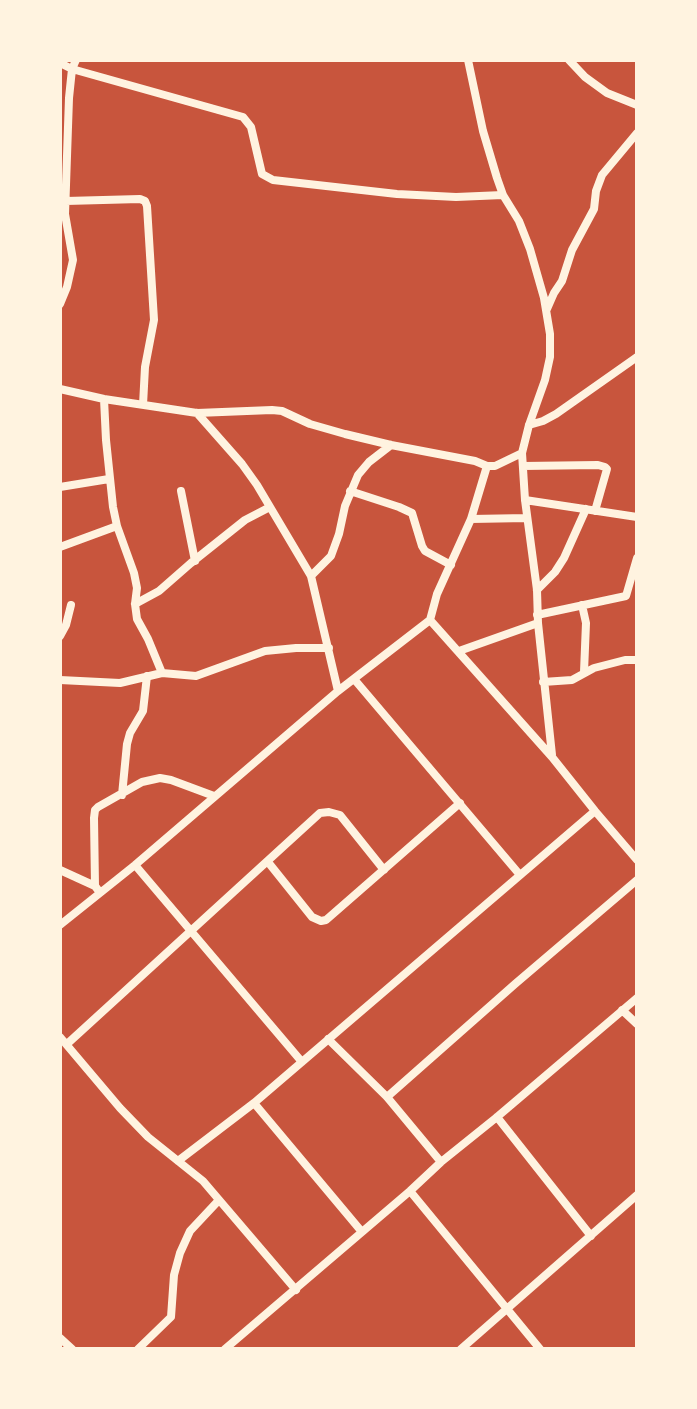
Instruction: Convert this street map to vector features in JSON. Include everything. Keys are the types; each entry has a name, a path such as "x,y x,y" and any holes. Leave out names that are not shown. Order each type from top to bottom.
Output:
{"street":[{"path":"468,60 483,131 503,195 519,221 530,249 547,310 550,357 522,453 552,757"},
{"path":"569,60 607,93 637,105"},
{"path":"60,63 74,64 243,117 251,127 262,174 273,180 397,194 456,197 503,195"},
{"path":"60,304 73,260 65,214 69,98 74,64"},
{"path":"547,310 562,281 572,250 594,209 602,175 637,133"},
{"path":"66,201 140,199 147,206 154,320 145,367 143,405"},
{"path":"529,425 556,414 637,357"},
{"path":"60,389 197,413 282,411 310,424 487,466 495,466 522,453"},
{"path":"104,399 109,479 117,526 134,573 137,619 162,673"},
{"path":"197,413 242,464 311,576 338,691"},
{"path":"311,576 331,556 350,491 358,475 391,445"},
{"path":"523,466 598,465 607,469 591,510 564,558 537,590"},
{"path":"60,925 98,889 135,865 338,691 430,620 437,594 471,519 487,466"},
{"path":"60,487 109,479"},
{"path":"181,491 195,561"},
{"path":"350,491 412,513 425,551 451,565"},
{"path":"525,500 637,517"},
{"path":"135,604 159,591 245,520 270,507"},
{"path":"471,519 527,518"},
{"path":"60,547 117,526"},
{"path":"626,596 637,558"},
{"path":"459,651 582,605 626,596 637,598"},
{"path":"60,636 71,605"},
{"path":"582,605 586,623 584,672"},
{"path":"430,620 552,757 637,860"},
{"path":"60,680 120,683 162,673 196,676 265,651 329,648"},
{"path":"543,682 572,680 584,672 625,660 637,660"},
{"path":"122,795 127,744 143,711 147,676"},
{"path":"354,679 520,875"},
{"path":"98,889 95,810 142,782 160,778 214,796"},
{"path":"268,862 312,917 321,921 331,916 460,803"},
{"path":"178,1161 254,1103 595,811"},
{"path":"296,1290 203,1181 148,1137 63,1041 320,813 340,815 384,870"},
{"path":"135,865 302,1062"},
{"path":"60,870 98,889"},
{"path":"387,1097 637,880"},
{"path":"225,1349 637,998"},
{"path":"622,1010 637,1024"},
{"path":"328,1039 387,1097 441,1162"},
{"path":"254,1103 362,1232"},
{"path":"497,1117 591,1236"},
{"path":"410,1191 540,1349"},
{"path":"461,1349 637,1195"},
{"path":"138,1349 171,1317 174,1275 180,1253 190,1231 219,1200"},
{"path":"60,1338 72,1349"}]}
